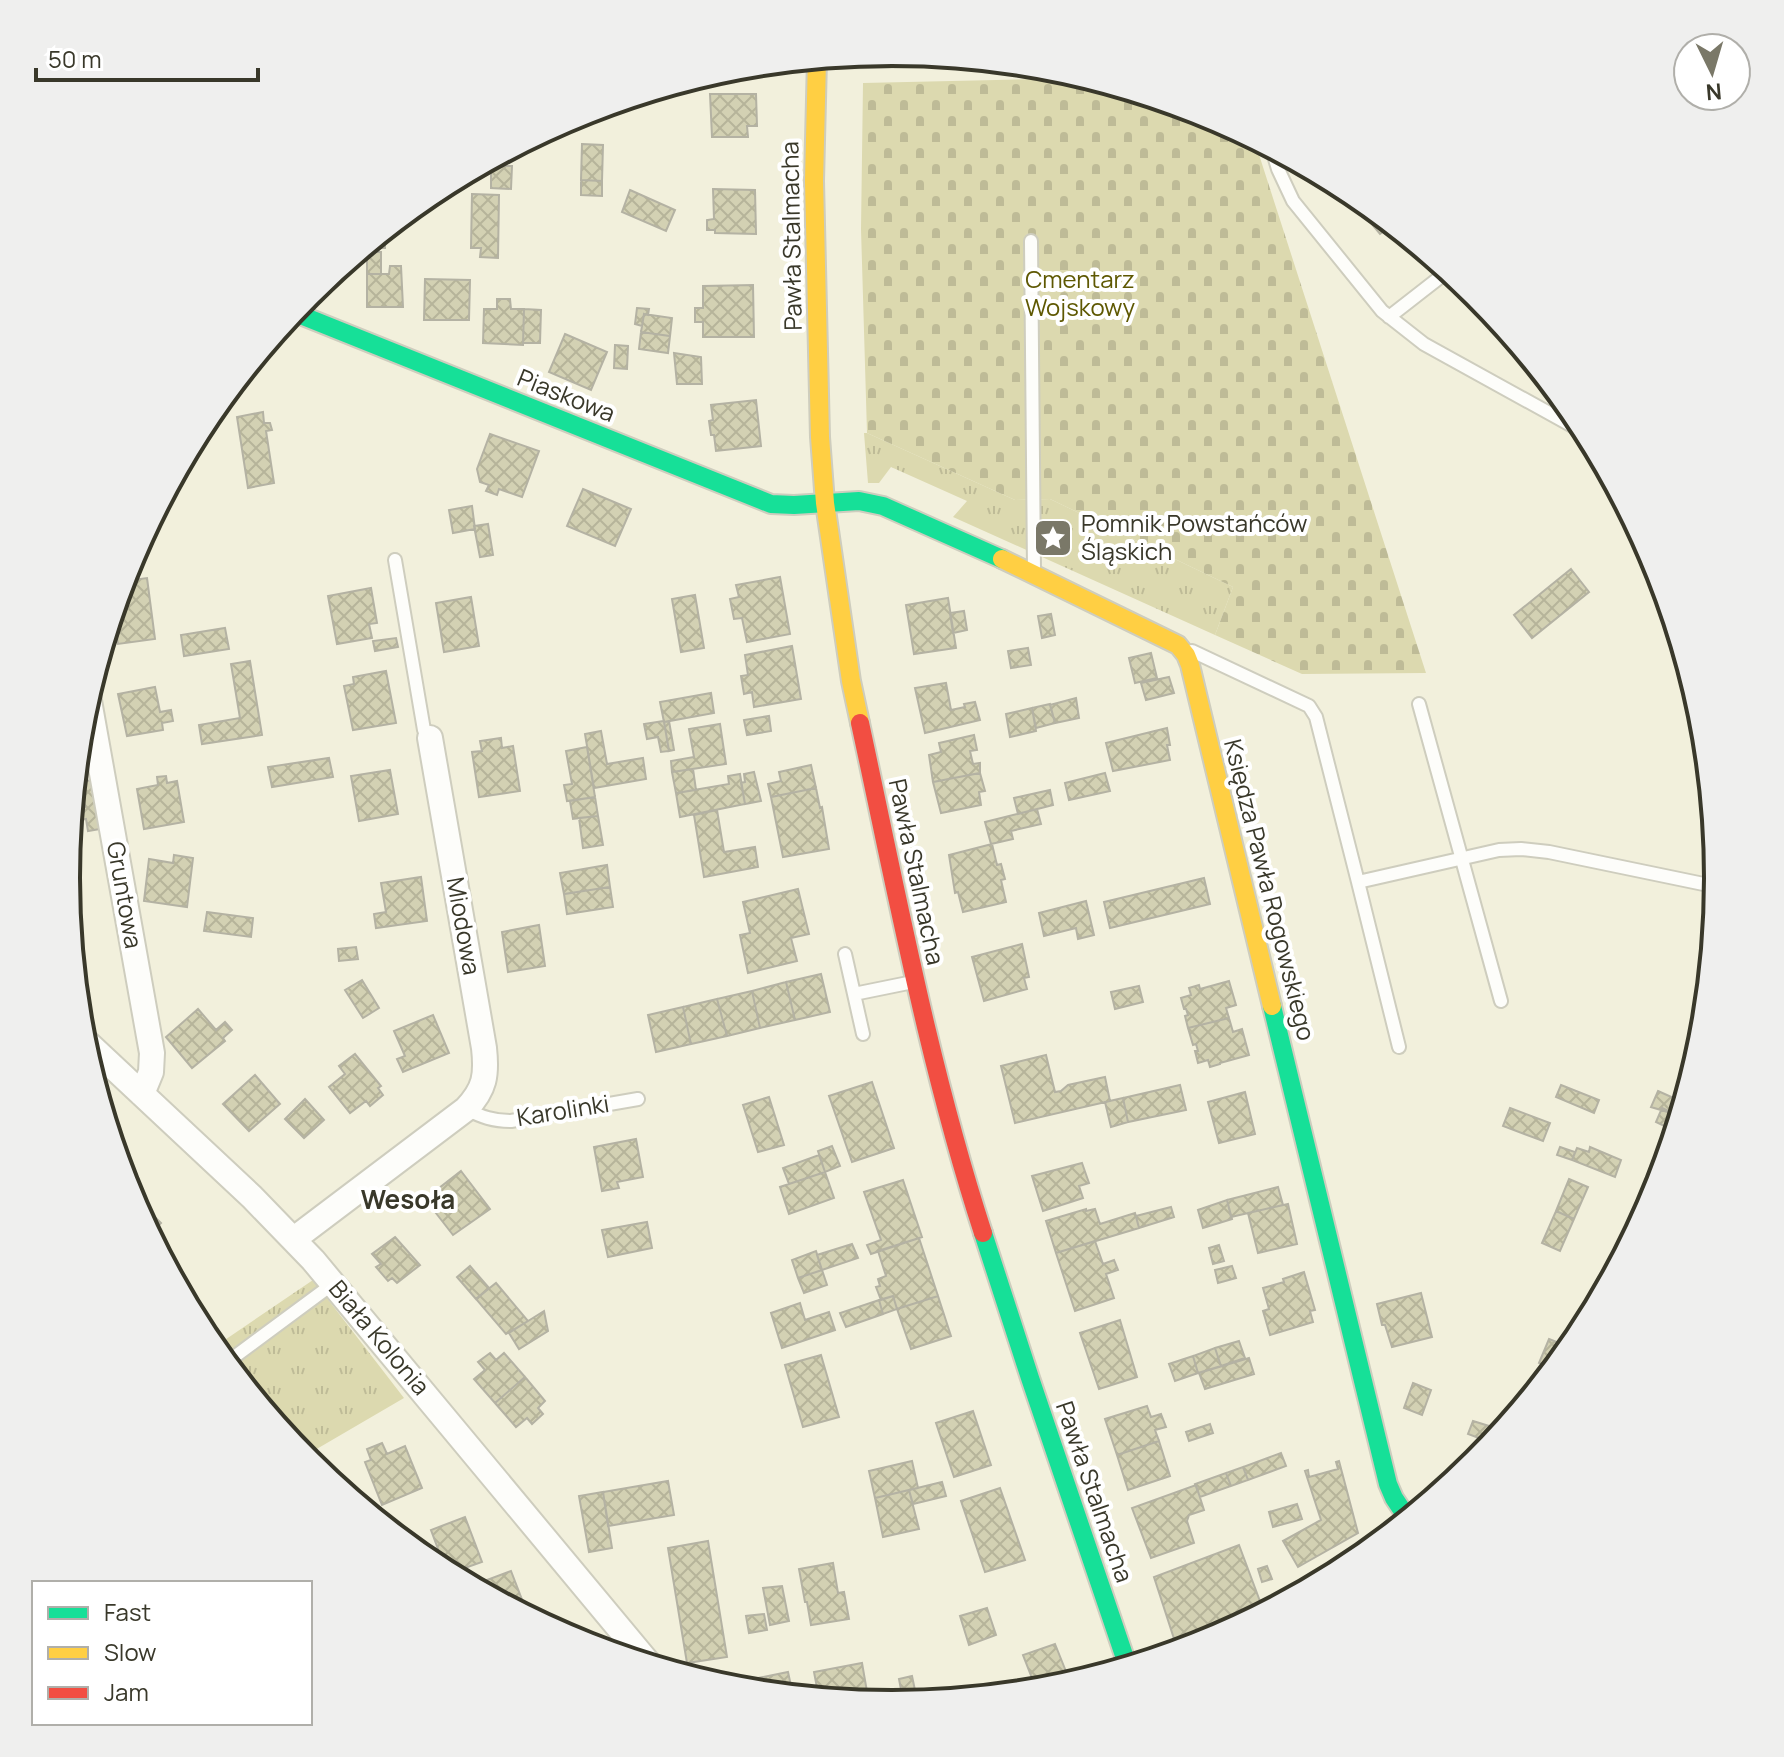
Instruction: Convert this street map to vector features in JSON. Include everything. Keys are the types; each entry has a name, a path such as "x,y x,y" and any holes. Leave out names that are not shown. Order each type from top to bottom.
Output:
{"street":[{"name":"Pawła Stalmacha","path":"817,70 814,181 820,437 835,586 851,681 916,982 963,1171 1124,1656"},
{"name":"Piaskowa","path":"305,317 771,504 825,503"},
{"path":"825,503 859,501 883,506 1034,573 1178,645"},
{"name":"Księdza Pawła Rogowskiego","path":"1178,645 1190,665 1388,1484 1402,1510"},
{"name":"Gruntowa","path":"94,727 152,1053 151,1072 142,1094"},
{"name":"Miodowa","path":"430,738 486,1062 482,1088 466,1109"},
{"name":"Biała Kolonia","path":"99,1054 252,1197 334,1283 627,1647"},
{"path":"294,1239 466,1109"}],"lane":[{"path":"1276,163 1293,201 1382,311 1424,344 1564,421"},
{"path":"1031,241 1034,573"},
{"path":"1389,317 1439,278"},
{"path":"395,560 424,730 430,738"},
{"path":"1178,645 1309,706 1316,717 1399,1047"},
{"path":"1419,704 1501,1001"},
{"path":"1358,882 1461,857 1521,849 1704,884"},
{"path":"845,954 863,1034"},
{"path":"854,994 916,982"},
{"name":"Karolinki","path":"466,1109 493,1121 511,1121 638,1099"},
{"path":"235,1356 334,1283"}],"green space":[{"name":"Cmentarz Wojskowy","path":"1034,79 1051,82 1153,109 1259,154 1426,673 1302,674 1215,635 1233,587 1050,499 1015,500 867,433 861,229 863,83"},
{"path":"864,433 1015,500 1050,499 1233,587 1215,635 953,517 967,501 891,467 879,483 868,483"},
{"path":"313,1280 404,1398 314,1450 247,1373 224,1341"}],"building":[{"path":"710,94 756,94 757,126 747,126 748,137 712,137"},
{"path":"582,144 603,145 602,181 581,180"},
{"path":"503,166 512,166 511,189 491,188 491,172"},
{"path":"581,180 602,181 602,196 581,195"},
{"path":"713,189 755,190 756,234 707,230 707,220 714,219"},
{"path":"630,190 675,210 666,231 622,212"},
{"path":"472,194 499,195 498,258 480,257 481,248 471,248"},
{"path":"375,252 381,252 381,274 367,274 367,259"},
{"path":"390,266 401,266 403,307 367,307 367,274 389,274"},
{"path":"425,279 470,280 469,320 424,320"},
{"path":"753,285 754,337 703,337 703,322 695,322 695,308 703,308 703,286"},
{"path":"497,299 510,299 511,309 524,309 523,345 483,343 484,309 497,309"},
{"path":"637,308 649,309 648,315 644,314 642,326 635,324"},
{"path":"524,309 541,310 540,343 523,343"},
{"path":"644,314 672,318 670,336 641,332"},
{"path":"641,332 670,336 668,353 639,349"},
{"path":"565,334 607,352 591,390 549,372"},
{"path":"615,345 628,346 627,369 614,368"},
{"path":"674,353 701,357 702,384 677,384"},
{"path":"756,400 761,446 716,451 709,421 713,420 711,405"},
{"path":"263,412 264,423 270,423 272,430 266,431 274,483 248,488 237,417"},
{"path":"490,434 539,451 522,497 499,489 497,495 486,491 489,485 480,482 477,469"},
{"path":"583,489 631,509 615,546 567,526"},
{"path":"472,506 475,529 453,533 449,510"},
{"path":"488,524 493,555 480,557 474,526"},
{"path":"1571,569 1589,592 1532,638 1514,615"},
{"path":"780,577 790,634 747,642 742,618 734,619 730,599 739,597 736,585"},
{"path":"147,578 155,639 118,644 117,637 137,579"},
{"path":"371,588 377,623 369,624 372,638 337,644 328,596"},
{"path":"695,595 704,648 681,652 672,599"},
{"path":"471,597 479,646 444,652 436,603"},
{"path":"948,598 956,648 914,654 906,605"},
{"path":"964,611 967,630 953,633 950,613"},
{"path":"1051,614 1055,635 1042,638 1038,616"},
{"path":"225,628 229,649 184,656 181,635"},
{"path":"396,638 398,647 375,651 373,641"},
{"path":"792,646 801,699 754,707 752,692 744,694 741,676 748,675 745,655"},
{"path":"1028,648 1031,665 1011,668 1008,651"},
{"path":"1151,653 1157,678 1135,683 1129,658"},
{"path":"250,661 262,735 202,744 199,725 240,718 231,664"},
{"path":"386,671 396,723 353,730 344,686 354,684 353,677"},
{"path":"1169,677 1174,693 1146,700 1141,683"},
{"path":"946,683 951,710 975,702 980,720 925,733 915,688"},
{"path":"155,687 160,712 171,710 173,721 162,723 163,730 127,736 118,694"},
{"path":"711,693 714,713 664,722 660,702"},
{"path":"1076,698 1079,718 1055,723 1050,705"},
{"path":"1050,704 1055,723 1036,728 1032,708"},
{"path":"1032,708 1036,731 1010,737 1006,714"},
{"path":"769,716 771,731 747,735 744,720"},
{"path":"664,721 669,751 661,752 658,737 647,739 644,724"},
{"path":"669,721 674,750 669,751 664,722"},
{"path":"720,724 726,764 672,772 671,761 694,757 689,729"},
{"path":"1167,728 1170,760 1113,771 1106,743"},
{"path":"601,731 607,764 643,758 646,779 594,788 585,734"},
{"path":"974,735 977,750 970,751 973,764 980,763 980,773 933,782 929,755 941,752 939,743"},
{"path":"501,738 502,748 513,746 520,791 479,797 472,752 482,751 480,741"},
{"path":"587,747 595,797 567,801 564,785 572,784 566,751"},
{"path":"329,758 333,777 272,787 268,767"},
{"path":"811,765 816,788 771,797 768,784 781,781 779,772"},
{"path":"693,769 696,790 676,793 672,772"},
{"path":"390,770 398,814 359,821 351,776"},
{"path":"754,772 761,801 745,804 741,783 745,782 744,774"},
{"path":"980,773 985,791 979,792 981,805 941,813 933,782"},
{"path":"1105,773 1110,791 1069,800 1065,783"},
{"path":"740,774 745,804 680,817 676,793 729,784 728,776"},
{"path":"166,776 167,783 177,781 184,822 144,829 137,789 158,785 157,777"},
{"path":"98,779 106,828 88,831 86,819 81,820 85,781"},
{"path":"816,788 829,849 783,857 771,797"},
{"path":"1050,790 1053,805 1018,814 1014,798"},
{"path":"595,797 598,816 573,819 570,801"},
{"path":"1037,809 1041,824 1011,831 1013,839 991,844 985,822"},
{"path":"717,810 724,852 755,847 758,867 704,877 694,815"},
{"path":"598,816 603,845 583,848 579,818"},
{"path":"992,844 997,865 1001,864 1005,879 1001,880 1006,902 963,912 958,892 955,893 949,855"},
{"path":"174,855 193,858 187,907 144,901 149,859 173,863"},
{"path":"607,865 610,887 564,894 560,873"},
{"path":"421,877 427,921 376,928 374,914 386,912 381,883"},
{"path":"1204,878 1210,904 1110,928 1104,902"},
{"path":"610,887 613,907 567,914 564,894"},
{"path":"798,889 809,934 791,938 797,961 748,973 740,935 750,933 743,902"},
{"path":"1086,901 1094,935 1078,939 1076,928 1044,936 1039,913"},
{"path":"207,912 253,918 251,937 204,931"},
{"path":"539,925 545,966 508,972 502,932"},
{"path":"1022,944 1029,977 1024,978 1027,989 984,1001 972,957"},
{"path":"356,947 358,959 339,961 338,949"},
{"path":"821,974 830,1012 795,1020 786,982"},
{"path":"362,980 379,1008 363,1018 345,990"},
{"path":"1229,981 1236,1005 1226,1008 1229,1018 1188,1028 1185,1016 1188,1015 1181,998 1191,995 1189,988 1199,985 1200,989"},
{"path":"786,982 795,1020 760,1028 752,991"},
{"path":"1139,986 1143,1002 1115,1009 1111,992"},
{"path":"752,991 760,1028 727,1036 717,999"},
{"path":"717,999 727,1036 691,1044 683,1007"},
{"path":"683,1007 691,1044 656,1052 648,1015"},
{"path":"198,1009 216,1030 225,1022 232,1030 223,1038 225,1041 192,1068 166,1037"},
{"path":"433,1015 449,1053 403,1072 397,1059 405,1056 394,1031"},
{"path":"1229,1018 1233,1032 1242,1029 1249,1055 1210,1067 1208,1060 1198,1063 1196,1044 1193,1045 1188,1028"},
{"path":"355,1054 381,1086 378,1088 383,1095 370,1106 366,1101 350,1113 329,1087 345,1074 339,1066"},
{"path":"1046,1055 1055,1092 1068,1085 1105,1077 1110,1101 1015,1123 1001,1066"},
{"path":"255,1075 280,1104 249,1131 223,1104"},
{"path":"872,1082 894,1148 852,1162 829,1096"},
{"path":"1180,1085 1186,1110 1128,1122 1123,1098"},
{"path":"1561,1085 1599,1100 1594,1113 1556,1097"},
{"path":"1658,1091 1674,1098 1670,1113 1651,1107"},
{"path":"1245,1092 1255,1134 1219,1143 1208,1102"},
{"path":"769,1097 784,1145 758,1152 743,1105"},
{"path":"1123,1098 1128,1122 1111,1127 1105,1102"},
{"path":"305,1099 324,1120 304,1138 285,1119"},
{"path":"1510,1108 1550,1123 1543,1141 1503,1126"},
{"path":"1662,1108 1670,1112 1665,1126 1656,1122"},
{"path":"636,1139 643,1177 617,1182 619,1188 602,1191 594,1147"},
{"path":"832,1146 840,1166 825,1172 818,1151"},
{"path":"1560,1147 1575,1152 1572,1160 1557,1155"},
{"path":"1590,1147 1621,1160 1615,1177 1572,1160 1577,1148 1589,1152"},
{"path":"819,1155 825,1172 789,1184 783,1168"},
{"path":"1082,1163 1089,1183 1079,1186 1083,1198 1043,1211 1032,1176"},
{"path":"461,1171 490,1209 453,1235 425,1199"},
{"path":"825,1172 834,1198 789,1214 780,1187"},
{"path":"1569,1179 1588,1187 1574,1219 1556,1211"},
{"path":"903,1180 922,1237 871,1254 867,1245 881,1240 864,1192"},
{"path":"1278,1187 1283,1205 1231,1217 1227,1200"},
{"path":"1227,1200 1232,1219 1203,1228 1198,1210"},
{"path":"1288,1204 1297,1244 1258,1253 1248,1213"},
{"path":"1171,1207 1174,1217 1139,1228 1136,1216"},
{"path":"1095,1209 1100,1224 1135,1213 1139,1228 1056,1253 1046,1221"},
{"path":"1556,1211 1574,1219 1560,1251 1542,1243"},
{"path":"647,1222 652,1248 608,1257 602,1230"},
{"path":"395,1237 420,1265 397,1283 392,1278 388,1281 376,1267 381,1264 372,1254"},
{"path":"919,1238 938,1296 897,1309 893,1296 881,1300 876,1287 880,1286 878,1279 886,1276 878,1251"},
{"path":"1095,1241 1103,1264 1114,1260 1118,1270 1106,1274 1114,1298 1075,1311 1056,1253"},
{"path":"852,1244 858,1258 822,1270 817,1255"},
{"path":"1219,1245 1224,1261 1213,1264 1209,1248"},
{"path":"816,1251 822,1270 798,1278 792,1260"},
{"path":"470,1266 489,1288 476,1299 457,1277"},
{"path":"1232,1266 1236,1278 1218,1283 1215,1270"},
{"path":"822,1270 827,1285 804,1293 798,1278"},
{"path":"1304,1272 1315,1310 1310,1311 1313,1322 1270,1335 1263,1311 1269,1309 1263,1288"},
{"path":"496,1283 528,1321 506,1334 476,1299"},
{"path":"1421,1293 1432,1337 1392,1347 1377,1304"},
{"path":"893,1296 897,1309 883,1314 879,1300"},
{"path":"938,1296 951,1336 911,1349 897,1309"},
{"path":"879,1300 883,1314 846,1327 840,1313"},
{"path":"800,1303 805,1320 829,1312 835,1330 782,1348 771,1313"},
{"path":"544,1311 548,1331 519,1349 509,1333"},
{"path":"1120,1320 1137,1377 1099,1389 1080,1333"},
{"path":"1549,1339 1559,1343 1543,1364 1539,1363"},
{"path":"1239,1341 1245,1358 1221,1366 1215,1348"},
{"path":"1215,1348 1221,1366 1198,1373 1193,1356"},
{"path":"490,1353 496,1360 504,1353 525,1377 495,1403 474,1379 485,1370 478,1362"},
{"path":"821,1355 839,1417 803,1427 785,1365"},
{"path":"1193,1356 1198,1373 1175,1381 1169,1364"},
{"path":"1249,1358 1254,1374 1205,1389 1199,1373"},
{"path":"525,1377 545,1401 538,1408 543,1414 532,1424 527,1418 516,1427 495,1403"},
{"path":"1413,1383 1431,1390 1422,1415 1404,1408"},
{"path":"1147,1406 1151,1417 1161,1414 1166,1427 1155,1430 1159,1441 1117,1455 1105,1419"},
{"path":"973,1411 991,1465 954,1477 936,1423"},
{"path":"1473,1421 1489,1426 1480,1439 1468,1434"},
{"path":"1210,1424 1213,1433 1189,1441 1186,1432"},
{"path":"1159,1441 1170,1476 1128,1490 1117,1455"},
{"path":"382,1443 387,1454 405,1446 422,1488 382,1505 365,1462 371,1460 367,1449"},
{"path":"1281,1453 1286,1466 1248,1480 1243,1467"},
{"path":"912,1461 918,1488 875,1498 869,1471"},
{"path":"1339,1461 1358,1533 1298,1567 1283,1541 1321,1520 1305,1471 1308,1470 1309,1477 1338,1469 1336,1462"},
{"path":"1243,1467 1248,1480 1231,1486 1226,1473"},
{"path":"1226,1473 1231,1486 1200,1497 1195,1484"},
{"path":"668,1481 674,1515 608,1526 603,1492"},
{"path":"942,1482 946,1496 913,1504 909,1490"},
{"path":"1196,1485 1204,1510 1189,1515 1187,1521 1194,1543 1151,1558 1132,1508"},
{"path":"1000,1488 1025,1560 985,1572 961,1501"},
{"path":"909,1490 919,1529 883,1537 875,1498"},
{"path":"603,1492 612,1548 589,1552 579,1496"},
{"path":"1297,1504 1302,1519 1273,1527 1269,1512"},
{"path":"465,1517 482,1562 464,1568 441,1554 435,1550 438,1549 431,1530"},
{"path":"708,1541 727,1657 687,1663 668,1548"},
{"path":"1239,1545 1260,1602 1174,1640 1154,1577"},
{"path":"833,1563 838,1593 844,1592 849,1619 811,1625 799,1569"},
{"path":"1267,1566 1272,1579 1262,1582 1258,1569"},
{"path":"511,1571 523,1602 486,1582"},
{"path":"782,1586 789,1621 770,1625 763,1588"},
{"path":"987,1608 996,1635 969,1645 960,1616"},
{"path":"764,1614 767,1630 749,1633 746,1616"},
{"path":"1055,1644 1066,1671 1032,1678 1023,1655"},
{"path":"862,1663 867,1690 817,1687 814,1672"},
{"path":"788,1672 791,1684 786,1684 755,1679"},
{"path":"912,1676 915,1690 901,1691 899,1679"}],"traffic: fast":[{"path":"305,317 771,504 859,501 883,506 1002,559"},
{"path":"1272,1006 1388,1484 1402,1510"},
{"path":"983,1233 1124,1656"}],"traffic: slow":[{"path":"817,70 814,181 820,437 825,503 860,723"},
{"path":"1002,559 1178,645 1186,655 1272,1006"}],"traffic: jam":[{"path":"860,723 930,1044 983,1233"}],"place":[{"name":"Pomnik Powstańców Śląskich","path":"1053,538"}],"district":[{"name":"Wesoła","path":"408,1200"}]}
